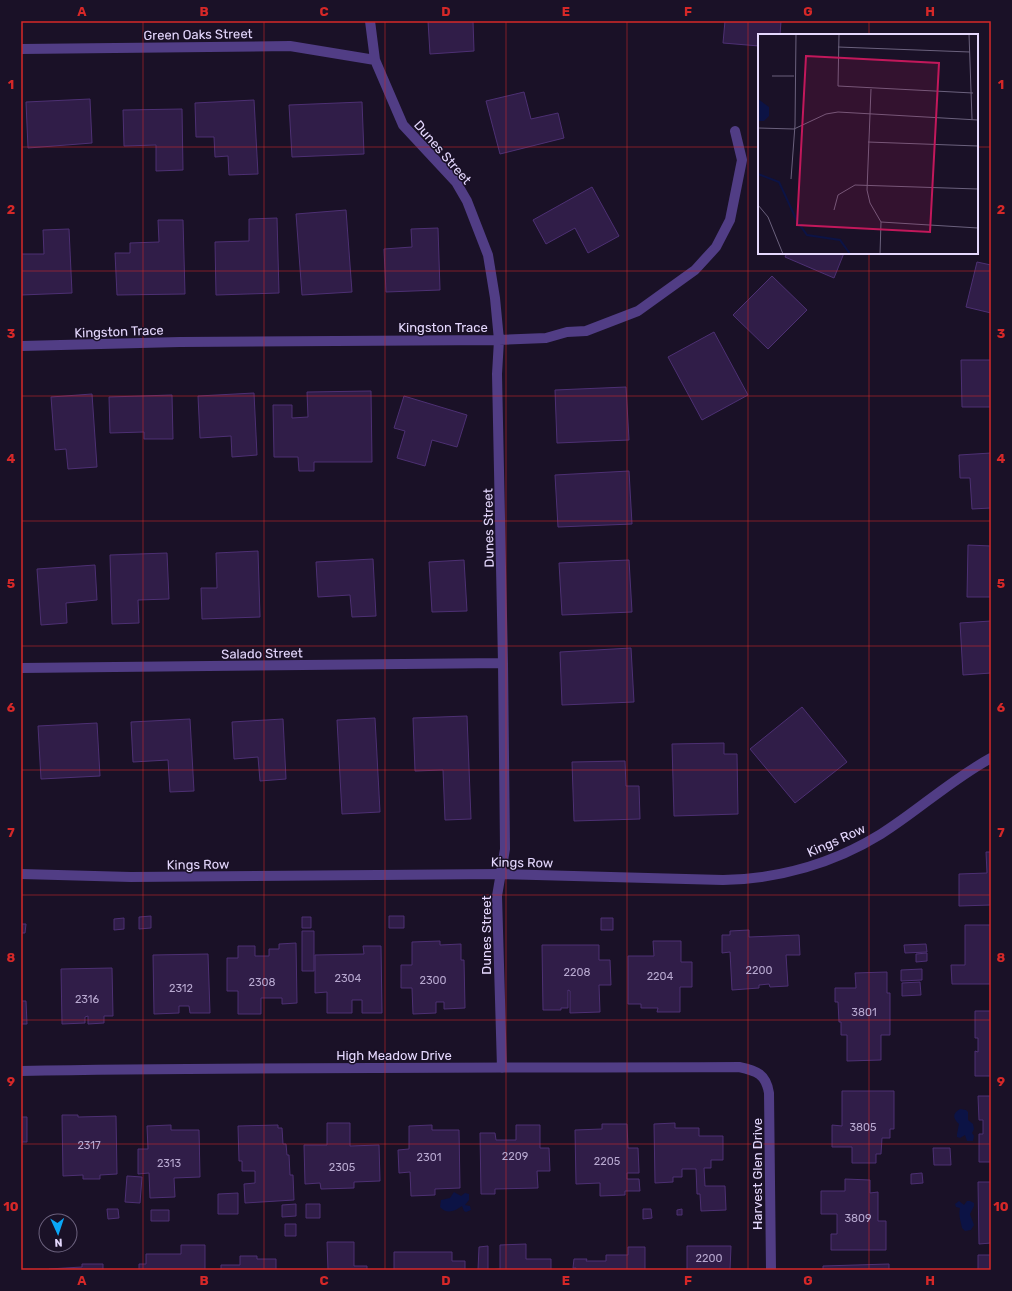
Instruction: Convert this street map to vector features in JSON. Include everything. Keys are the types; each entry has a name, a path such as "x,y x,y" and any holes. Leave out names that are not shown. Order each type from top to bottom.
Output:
{"street":[{"name":"Dunes Street","path":"370,21 375,60 403,125 456,182 466,200 488,255 495,298 499,340 498,382 505,849 497,896 502,1068"},
{"name":"Green Oaks Street","path":"21,49 290,46 375,60"},
{"name":"Kingston Trace","path":"21,346 180,342 499,340 546,338 567,332 586,332 638,310 695,270 716,247 730,220 742,160 735,131"},
{"name":"Salado Street","path":"21,668 503,663"},
{"name":"Kings Row","path":"21,874 131,877 501,874 723,880 748,879 791,871 838,856 872,839 972,769 991,758"},
{"name":"High Meadow Drive","path":"21,1071 128,1069 739,1067 756,1071 764,1078"},
{"name":"Harvest Glen Drive","path":"764,1078 768,1086 769,1102 771,1270"}],"shaded area":[{"path":"960,1109 968,1112 968,1120 973,1124 973,1141 967,1141 965,1135 960,1138 957,1137 959,1124 954,1116"},
{"path":"454,1192 461,1196 465,1193 469,1194 469,1200 465,1205 470,1206 471,1210 466,1212 462,1206 454,1211 448,1212 440,1207 441,1200 450,1198"},
{"path":"959,1201 964,1205 967,1201 974,1203 970,1214 974,1225 971,1230 965,1231 962,1228 959,1216 960,1208 956,1207 955,1204"}],"building":[{"path":"428,21 473,21 474,51 430,54"},
{"path":"725,21 781,21 780,34 758,34 758,46 723,43"},
{"path":"524,92 531,119 558,113 564,138 500,154 486,101"},
{"path":"90,99 92,143 28,148 26,102"},
{"path":"254,100 258,174 229,175 228,156 215,157 214,137 196,137 195,103"},
{"path":"362,102 364,154 292,157 289,105"},
{"path":"182,109 183,170 156,171 156,145 124,146 123,110"},
{"path":"592,187 619,236 588,253 575,228 546,244 533,220"},
{"path":"346,210 352,292 302,295 296,214"},
{"path":"277,218 279,293 216,295 215,242 249,241 249,219"},
{"path":"158,220 183,220 185,294 117,295 115,253 130,253 130,243 159,242"},
{"path":"438,228 440,290 386,292 384,249 412,247 411,229"},
{"path":"69,229 72,293 21,295 21,254 44,254 43,230"},
{"path":"786,254 844,254 834,278 785,257"},
{"path":"977,262 991,265 991,313 966,307"},
{"path":"772,276 807,310 768,349 733,315"},
{"path":"714,332 748,395 702,420 668,357"},
{"path":"961,360 991,360 991,407 962,407"},
{"path":"626,387 629,440 557,443 555,390"},
{"path":"371,391 372,462 314,462 314,471 299,471 298,457 274,457 273,405 292,405 292,418 308,417 307,392"},
{"path":"254,393 257,455 232,457 231,436 200,438 198,396"},
{"path":"92,394 97,467 68,469 66,449 55,450 51,397"},
{"path":"172,395 173,439 144,439 144,432 110,433 109,397"},
{"path":"404,396 467,415 457,447 432,440 425,466 397,458 405,431 394,428"},
{"path":"991,453 991,508 972,509 970,478 960,478 959,455"},
{"path":"629,471 632,524 558,527 555,475"},
{"path":"968,545 991,546 991,597 967,597"},
{"path":"258,551 260,617 202,619 201,588 217,588 216,553"},
{"path":"167,553 169,599 138,600 139,623 112,624 110,555"},
{"path":"373,559 376,616 352,617 350,595 318,597 316,562"},
{"path":"464,560 467,611 432,612 429,562"},
{"path":"629,560 632,612 562,615 559,563"},
{"path":"95,565 97,600 66,603 67,623 41,625 37,569"},
{"path":"991,621 991,673 963,675 960,623"},
{"path":"631,648 634,702 562,705 560,652"},
{"path":"802,707 847,762 795,803 750,749"},
{"path":"467,716 471,819 445,820 443,770 415,771 413,718"},
{"path":"375,718 380,812 342,814 337,720"},
{"path":"190,719 194,791 170,792 168,760 133,762 131,722"},
{"path":"283,719 286,779 260,781 258,757 234,759 232,722"},
{"path":"97,723 100,776 41,779 38,726"},
{"path":"724,743 724,754 737,754 738,814 674,816 672,744"},
{"path":"625,761 626,786 639,786 640,819 574,821 572,762"},
{"path":"986,852 991,852 991,905 959,906 959,874 987,873"},
{"path":"151,916 151,928 139,929 139,917"},
{"path":"389,916 404,916 404,928 389,928"},
{"path":"302,917 311,917 311,928 302,928"},
{"path":"124,918 124,929 114,930 114,919"},
{"path":"601,918 613,918 613,930 601,930"},
{"path":"21,924 26,924 25,933 21,933"},
{"path":"965,925 991,925 991,984 952,984 951,965 965,965"},
{"path":"749,930 749,937 799,935 800,955 786,955 788,986 770,987 769,984 759,985 759,988 732,990 730,952 722,953 722,935 730,935 730,931"},
{"path":"302,931 314,931 314,971 302,971"},
{"path":"440,941 440,945 461,944 461,960 464,960 465,1008 444,1009 444,1002 436,1002 436,1013 413,1014 412,988 401,988 401,965 412,965 412,942"},
{"path":"653,941 681,941 681,962 692,962 692,987 680,987 680,1012 657,1012 658,1008 641,1008 641,1004 628,1004 628,956 654,956"},
{"path":"296,943 297,1003 282,1004 282,998 261,998 261,1014 238,1014 238,991 227,991 227,958 238,958 238,946 255,946 255,956 269,956 269,949 279,949 279,944"},
{"path":"926,944 927,952 905,953 904,945"},
{"path":"542,945 599,945 599,960 610,960 611,985 599,985 600,1012 570,1013 570,991 568,990 568,1008 561,1008 561,1010 543,1010"},
{"path":"363,946 381,946 382,1013 362,1013 362,1000 352,1000 352,1013 327,1013 327,992 315,993 315,955 364,954"},
{"path":"927,953 927,961 916,962 916,954"},
{"path":"208,954 210,1013 190,1013 189,1006 179,1006 179,1013 154,1014 153,955"},
{"path":"112,968 113,1016 104,1016 104,1023 88,1024 88,1016 85,1017 85,1023 62,1024 61,969"},
{"path":"922,969 922,980 901,981 901,970"},
{"path":"887,972 887,993 890,993 890,1035 881,1035 881,1060 847,1061 847,1035 841,1035 838,1002 835,1002 835,988 856,988 855,973"},
{"path":"920,982 921,995 902,996 902,983"},
{"path":"21,1001 26,1001 27,1024 21,1024"},
{"path":"975,1011 991,1011 991,1076 975,1076 975,1051 978,1052 978,1038 975,1038"},
{"path":"842,1091 894,1091 894,1129 890,1129 890,1138 882,1138 881,1154 876,1154 876,1163 852,1163 852,1147 832,1147 832,1125 842,1126"},
{"path":"978,1096 991,1096 991,1162 979,1162 979,1134 983,1134 983,1120 979,1120"},
{"path":"62,1115 78,1115 78,1117 116,1116 117,1174 100,1175 100,1179 83,1179 83,1175 63,1176"},
{"path":"21,1117 27,1117 27,1142 21,1142"},
{"path":"327,1123 350,1123 350,1146 379,1145 380,1181 354,1182 354,1188 321,1189 320,1183 305,1184 304,1145 327,1145"},
{"path":"675,1123 675,1128 699,1128 699,1136 723,1136 723,1160 711,1160 711,1168 704,1168 705,1186 725,1186 726,1210 701,1211 700,1194 697,1194 696,1169 682,1169 682,1177 673,1177 673,1182 655,1183 654,1124"},
{"path":"602,1124 627,1124 628,1148 638,1148 639,1173 627,1173 627,1179 639,1179 640,1191 625,1191 625,1195 600,1196 600,1183 576,1184 575,1130 602,1129"},
{"path":"171,1125 171,1130 199,1130 200,1177 174,1178 175,1197 150,1198 149,1173 138,1174 138,1149 148,1149 147,1126"},
{"path":"278,1125 278,1128 282,1128 283,1144 286,1144 287,1155 289,1155 290,1175 293,1175 294,1200 245,1203 244,1184 255,1183 255,1171 242,1171 242,1161 239,1161 238,1126"},
{"path":"432,1125 432,1130 459,1130 460,1188 435,1189 435,1195 411,1196 410,1172 399,1173 398,1150 409,1149 409,1126"},
{"path":"516,1125 540,1125 540,1148 549,1148 550,1171 537,1171 538,1188 495,1189 495,1194 481,1194 480,1133 495,1133 496,1140 516,1140"},
{"path":"933,1148 950,1148 951,1165 934,1165"},
{"path":"922,1173 923,1183 911,1184 911,1174"},
{"path":"127,1176 142,1177 140,1203 125,1202"},
{"path":"845,1179 870,1180 870,1193 878,1192 878,1221 886,1221 886,1250 831,1250 831,1234 837,1234 837,1214 821,1214 821,1191 845,1191"},
{"path":"978,1182 991,1182 991,1243 979,1244"},
{"path":"238,1193 238,1214 218,1214 218,1194"},
{"path":"296,1204 296,1216 282,1217 282,1205"},
{"path":"306,1204 320,1204 320,1218 306,1218"},
{"path":"107,1209 118,1209 119,1218 108,1219"},
{"path":"643,1209 651,1209 652,1218 643,1219"},
{"path":"682,1209 682,1215 677,1215 677,1210"},
{"path":"151,1210 169,1210 169,1221 151,1221"},
{"path":"285,1224 296,1224 296,1236 285,1236"},
{"path":"327,1242 354,1242 354,1266 367,1266 367,1270 328,1270"},
{"path":"526,1244 526,1259 551,1259 551,1270 488,1270 500,1269 500,1245"},
{"path":"181,1245 205,1245 205,1270 139,1270 139,1264 146,1264 146,1254 181,1254"},
{"path":"488,1246 488,1270 478,1270 479,1247"},
{"path":"687,1246 731,1246 730,1270 687,1270"},
{"path":"628,1247 645,1247 645,1270 576,1270 576,1268 573,1268 574,1259 587,1259 586,1261 606,1261 606,1255 628,1255"},
{"path":"394,1252 452,1252 452,1261 465,1261 465,1270 394,1270"},
{"path":"978,1255 991,1255 991,1270 978,1270"},
{"path":"240,1256 257,1256 257,1259 276,1259 276,1270 221,1270 221,1265 240,1265"},
{"path":"82,1264 103,1264 103,1270 49,1270 82,1267"},
{"path":"889,1264 889,1270 823,1270 823,1266"}]}
